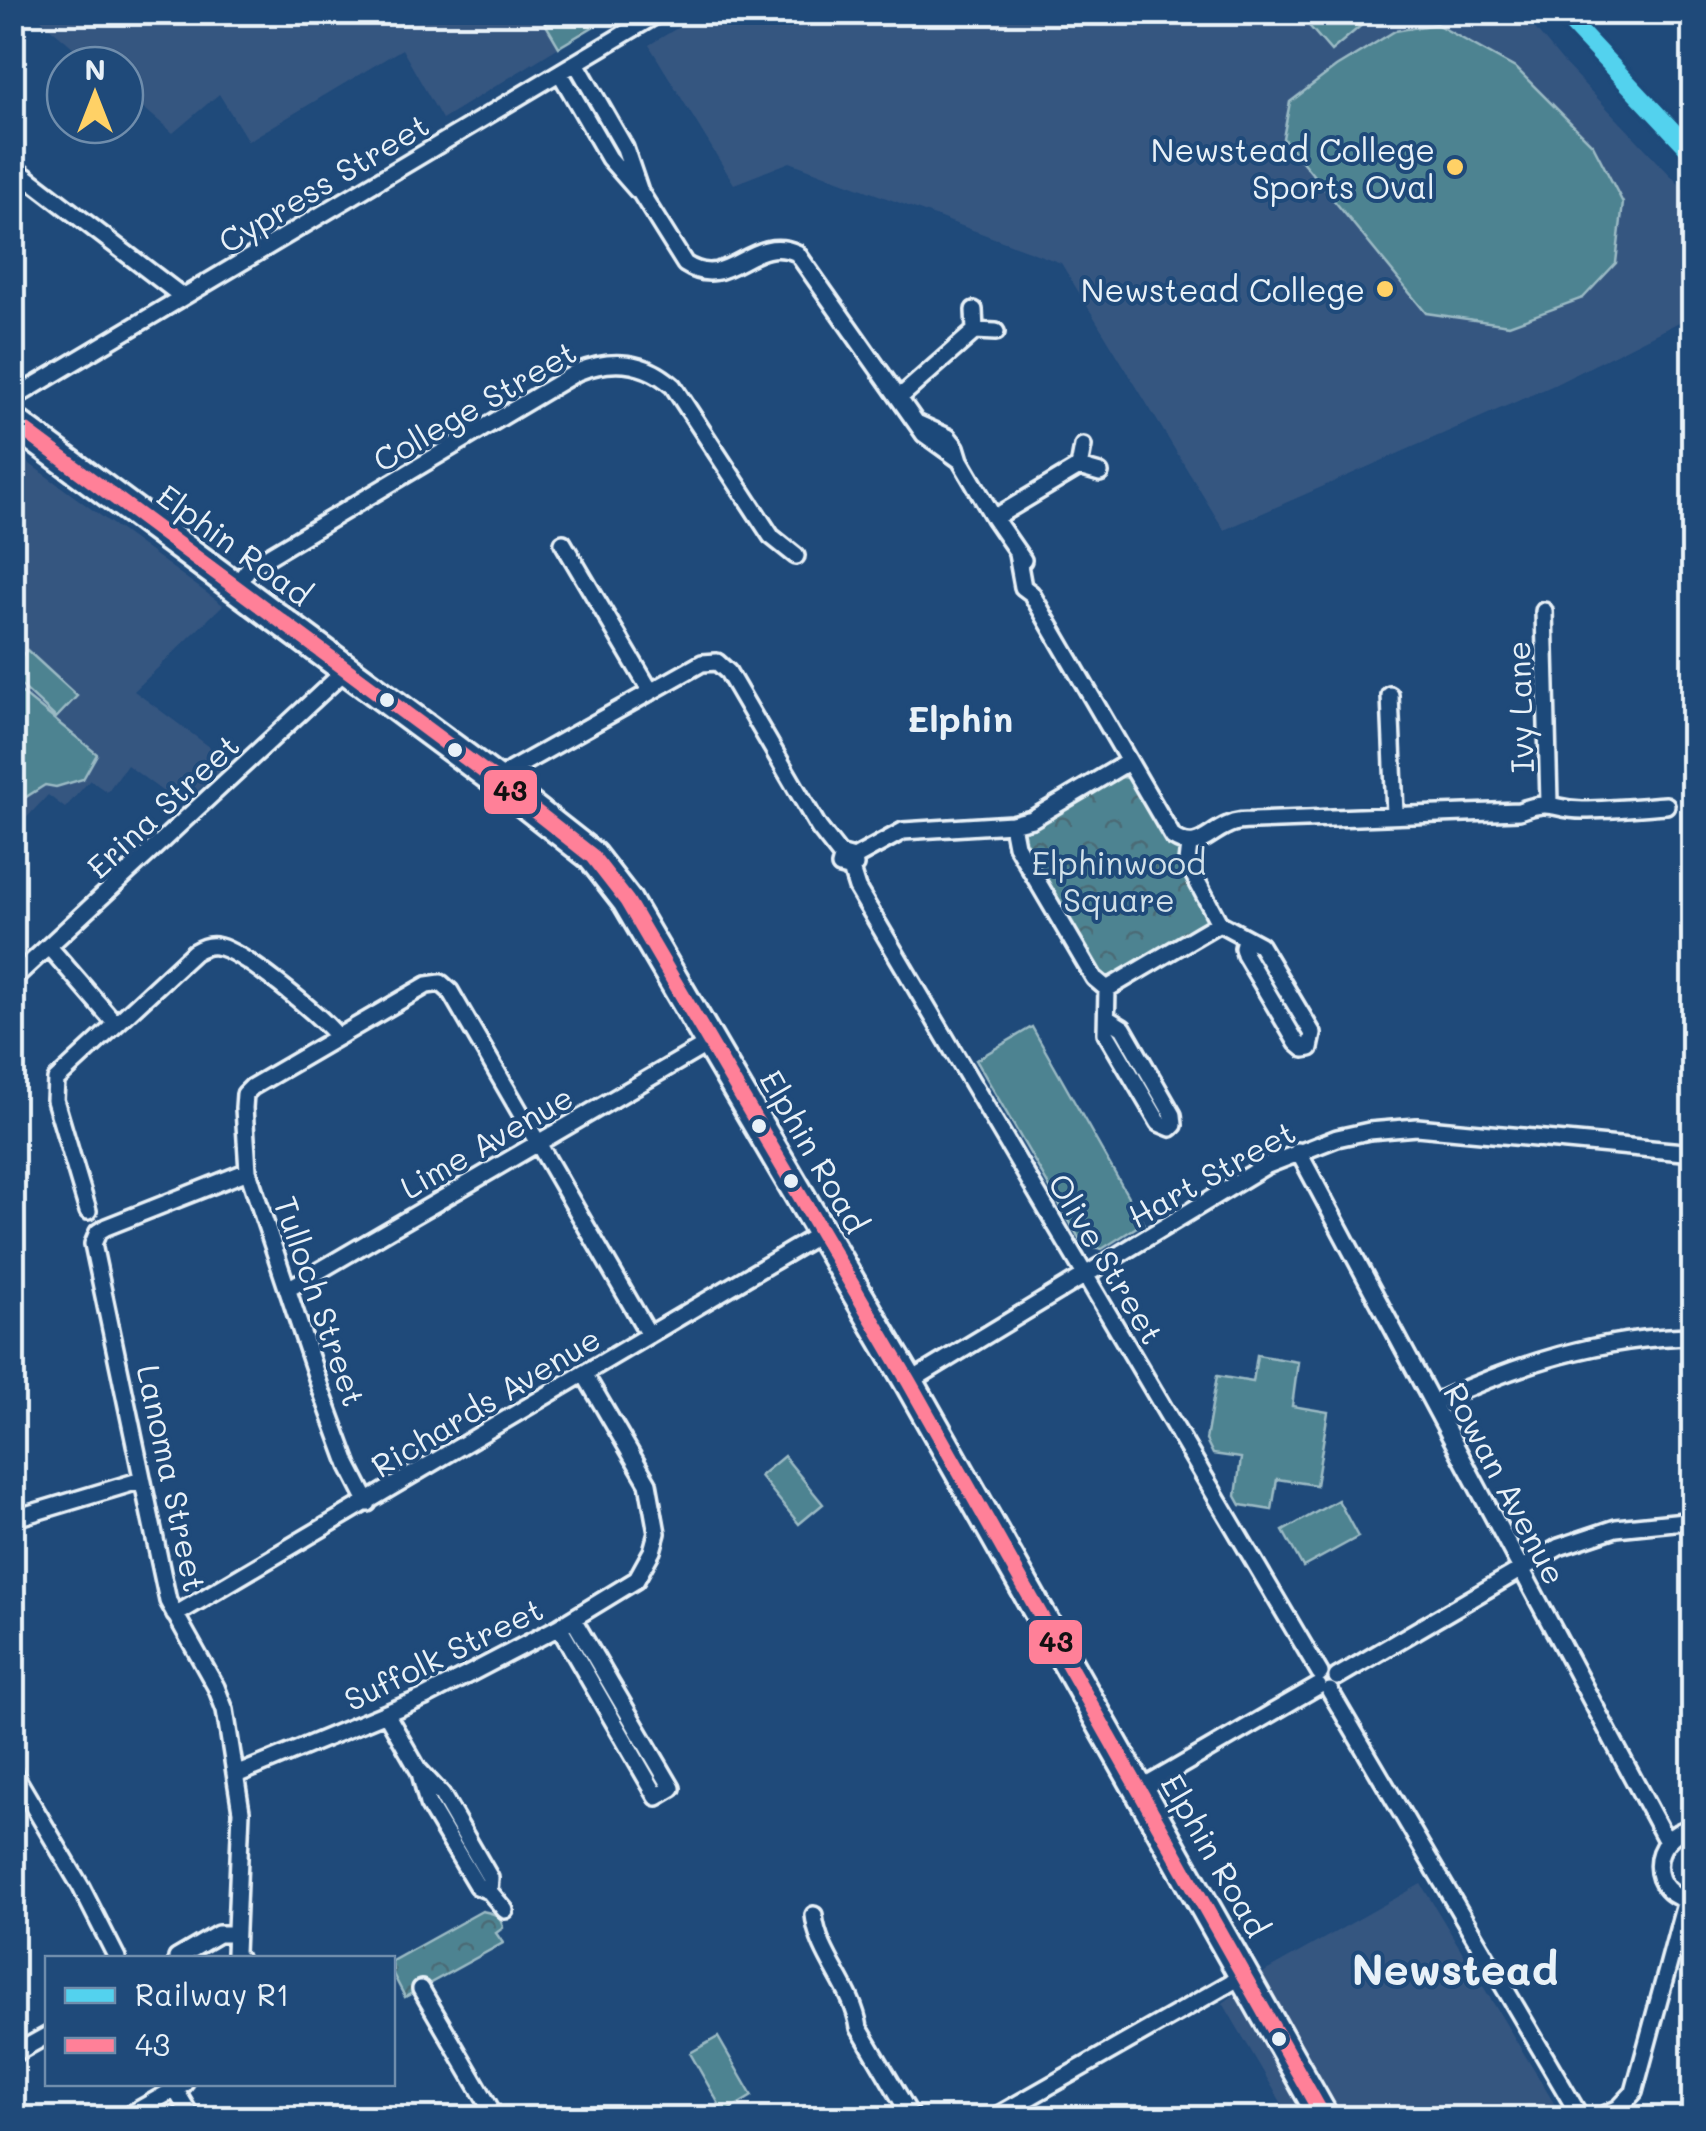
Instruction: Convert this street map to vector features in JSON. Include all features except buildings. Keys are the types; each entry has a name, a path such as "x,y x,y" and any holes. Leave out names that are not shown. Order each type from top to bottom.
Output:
{"highway":[{"name":"Elphin Road","path":"12,420 498,782 576,842 608,876 823,1232 1324,2118"}],"street":[{"name":"Cypress Street","path":"12,399 661,12"},
{"path":"576,63 624,148 640,192 684,264 714,274 763,249 774,247 797,253 924,434 960,460 1017,554 1023,587 1031,592 1173,837 1188,845"},
{"path":"560,73 609,158 640,192"},
{"path":"12,166 182,298"},
{"path":"974,310 975,331"},
{"path":"899,398 975,331 996,332"},
{"name":"College Street","path":"235,586 249,568 577,372 618,362 655,372 674,386 771,536 796,556"},
{"path":"1078,467 1083,446"},
{"path":"994,518 1078,467 1100,472"},
{"path":"563,543 651,692"},
{"name":"Ivy Lane","path":"1544,611 1549,802"},
{"name":"Olive Street","path":"498,782 511,770 702,664 710,661 722,665 819,828 849,861 866,904 1581,2118"},
{"name":"Erina Street","path":"12,980 347,670"},
{"path":"1390,695 1394,814"},
{"path":"849,861 903,830 1012,824 1032,819 1128,762"},
{"path":"1188,845 1231,823 1519,811 1549,802 1584,810 1666,805"},
{"path":"1012,824 1016,845 1094,978 1107,989 1106,1033 1159,1123 1172,1128 1173,1114 1123,1028 1107,1018"},
{"path":"1188,845 1188,862 1219,923 1260,945 1312,1034 1310,1048 1296,1043 1245,955 1245,938"},
{"path":"1107,989 1219,923"},
{"path":"49,946 115,1023"},
{"path":"88,1212 54,1090 64,1070 194,952 205,946 229,950 320,1016 337,1036 427,985 441,983 450,991 648,1335"},
{"name":"Tulloch Street","path":"337,1036 245,1094 248,1171 349,1466 368,1503"},
{"name":"Lime Avenue","path":"288,1289 711,1042"},
{"name":"Hart Street","path":"909,1382 1266,1166 1298,1151 1369,1131 1417,1127 1694,1152"},
{"name":"Rowan Avenue","path":"1298,1151 1666,1840"},
{"name":"Lanoma Street","path":"237,1956 242,1827 222,1699 168,1601 94,1237 106,1227 248,1171"},
{"name":"Richards Avenue","path":"175,1615 823,1232"},
{"path":"1433,1403 1521,1365 1570,1351 1608,1342 1694,1336"},
{"name":"Suffolk Street","path":"236,1776 387,1715 566,1623 636,1580 657,1532 648,1483 585,1375"},
{"path":"12,1520 142,1480"},
{"path":"1139,1790 1519,1568 1560,1548 1616,1528 1694,1520"},
{"path":"566,1623 672,1788 658,1797 566,1623"},
{"path":"387,1715 418,1769 442,1795 490,1878 489,1891 505,1910"},
{"path":"12,1770 81,1887 116,1956"},
{"path":"1598,2118 1619,2108 1634,2092 1690,1901 1666,1887 1660,1876 1660,1851 1674,1833 1694,1827"},
{"path":"814,1915 833,1967 856,2012 859,2028 912,2118"},
{"path":"180,1956 218,1934 235,1934"},
{"path":"993,2118 1244,1975"},
{"path":"421,1989 496,2118"},
{"path":"12,2055 45,2036"},
{"path":"124,2118 180,2086 192,2118"}],"shaded area":[{"name":"Newstead College","path":"704,12 1522,13 1562,61 1693,199 1693,315 1554,385 1224,530 1061,263 790,162 734,184 649,45"},
{"path":"33,13 539,13 559,47 442,119 402,49 248,141 219,94 173,133 145,109 145,45 71,45"},
{"path":"12,451 223,605 134,691 230,762 181,805 127,765 107,792 90,780 65,808 48,795 13,832"},
{"path":"1421,1884 1563,2118 1280,2118 1288,2114 1223,2003 1266,1971"}],"green space":[{"path":"539,13 616,13 559,47"},
{"path":"1298,13 1376,13 1331,51"},
{"name":"Newstead College Sports Oval","path":"1436,24 1517,69 1593,145 1623,203 1616,263 1583,298 1509,325 1426,313 1283,138 1290,102 1336,67 1395,31"},
{"path":"27,650 77,696 56,718 13,678 13,665"},
{"path":"12,685 97,754 83,779 56,787 45,785 26,797 13,799"},
{"name":"Elphinwood Square","path":"1117,776 1132,779 1182,851 1210,920 1109,980 1098,972 1021,837 1026,826"},
{"path":"1032,1027 1143,1223 1102,1249 1083,1245 976,1060"},
{"path":"1257,1355 1298,1362 1292,1406 1328,1412 1316,1485 1277,1479 1272,1510 1241,1505 1236,1496 1241,1458 1213,1454 1206,1440 1217,1376 1253,1382"},
{"path":"784,1456 823,1504 799,1524 760,1476"},
{"path":"1338,1500 1358,1537 1303,1567 1283,1531"},
{"path":"482,1911 501,1920 503,1928 496,1933 503,1943 405,1997 395,1978 395,1959"},
{"path":"718,2037 752,2096 724,2113 690,2053"}],"rail line":[{"name":"R1","path":"1561,12 1694,154"}],"transit line":[{"name":"43","path":"12,421 498,782 592,856 627,901 909,1382 1324,2118"}],"place":[{"name":"Newstead College Sports Oval","path":"1455,167"},
{"name":"Newstead College","path":"1385,289"}],"district":[{"name":"Elphin","path":"960,718"},
{"name":"Newstead","path":"1455,1968"}]}
